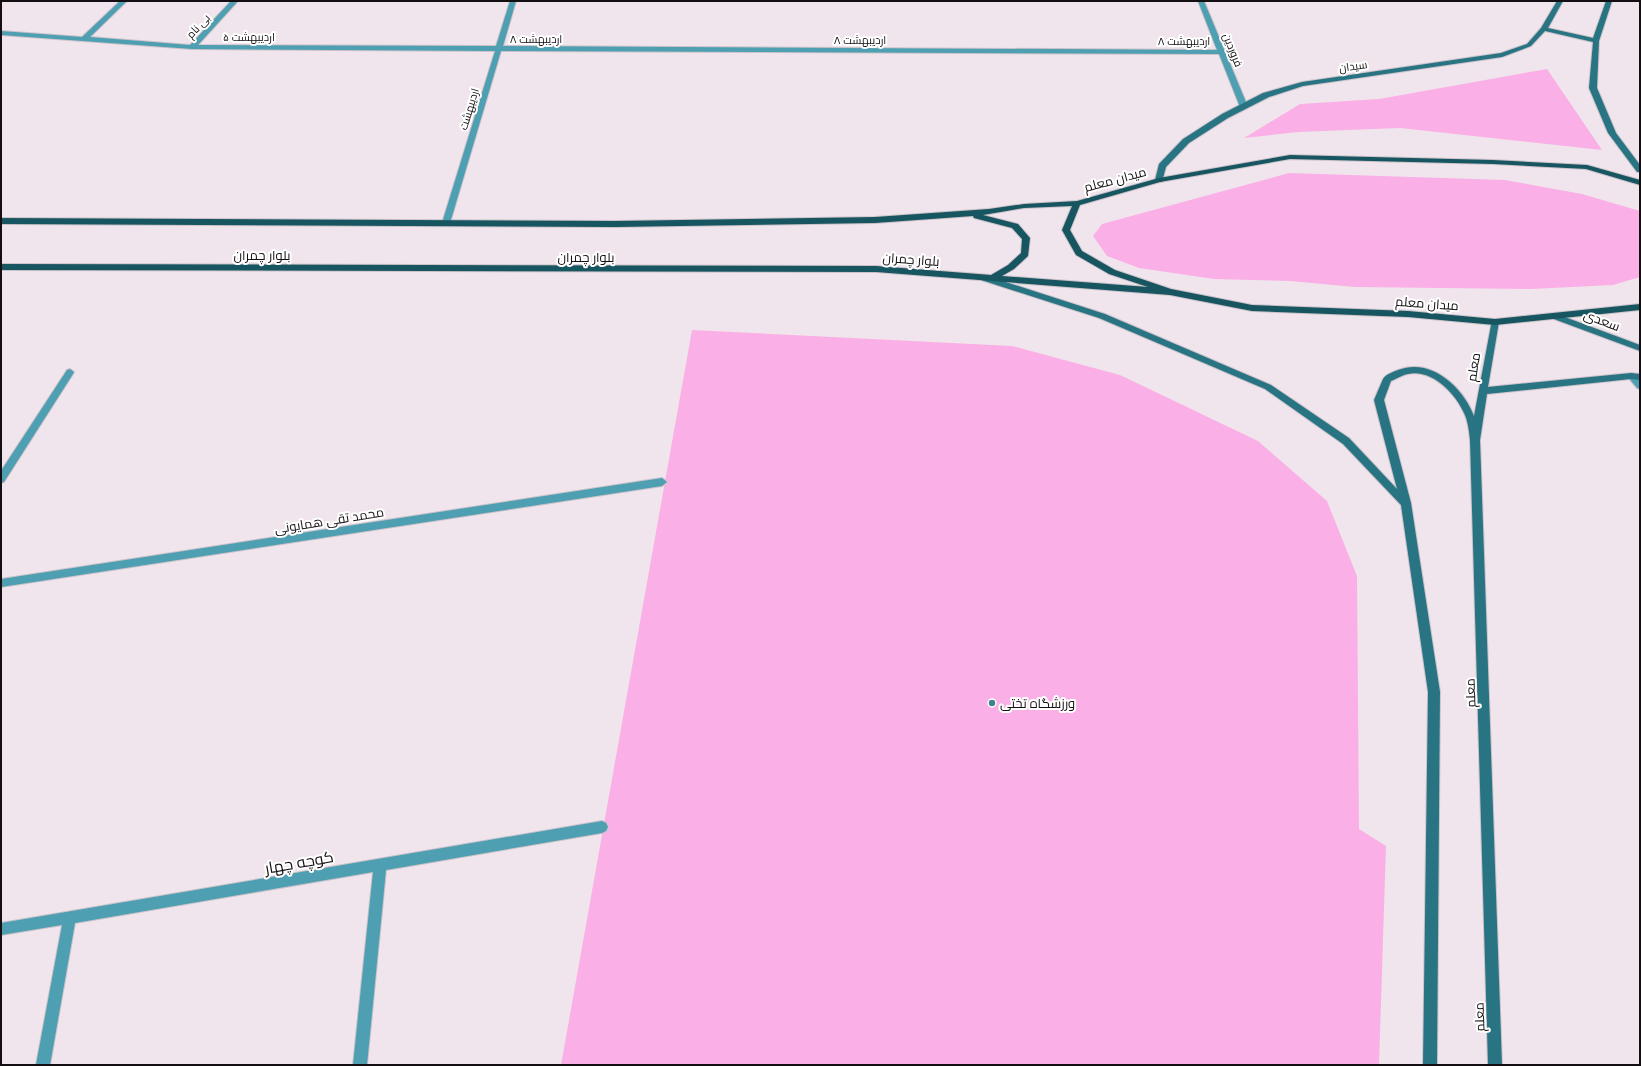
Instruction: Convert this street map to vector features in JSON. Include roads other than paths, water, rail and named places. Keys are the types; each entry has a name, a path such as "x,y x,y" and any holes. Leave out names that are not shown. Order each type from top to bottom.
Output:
{"main road":[{"name":"سیدان","path":"1159,180 1162,166 1186,141 1225,116 1266,95 1302,84 1502,54 1529,45 1544,29 1560,1"},
{"path":"1609,1 1596,41 1594,88 1612,133 1640,170"},
{"path":"1544,29 1596,41"},
{"name":"میدان معلم","path":"1640,183 1587,167 1493,162 1290,157 1159,180 1077,203 1066,230 1079,253 1112,272 1170,292 1252,308 1408,314 1495,322 1640,307"},
{"path":"1,221 614,224 875,220 968,214 1024,206 1077,203"},
{"path":"968,214 1015,226 1026,238 1025,254 1011,267 993,278"},
{"name":"بلوار چمران","path":"1,267 876,269 1170,292"},
{"path":"982,277 1102,316 1268,387 1346,441 1406,503"},
{"name":"سعدی","path":"1554,316 1640,348"},
{"name":"معلم","path":"1495,322 1476,440 1495,1065"},
{"path":"1430,1065 1434,692 1406,503 1379,400 1387,379 1410,370 1429,373 1445,382 1459,395 1468,410 1476,440"},
{"path":"1483,391 1636,376"}],"street":[{"path":"83,40 124,1"},
{"name":"بی نام","path":"192,47 235,1"},
{"name":"اردیبهشت","path":"446,223 512,1"},
{"name":"فروردین","path":"1201,1 1244,107"},
{"name":"اردیبهشت ۵","path":"1,33 192,47 498,50"},
{"name":"اردیبهشت ۸","path":"498,50 1222,52"},
{"path":"1,480 70,372"},
{"path":"1636,376 1640,386"},
{"name":"محمد تقی همایونی","path":"1,583 662,482"},
{"name":"کوچه چهار","path":"1,929 602,827"},
{"path":"360,1065 380,865"},
{"path":"43,1065 70,917"}],"place":[{"name":"ورزشگاه تختی","path":"992,703"}]}
